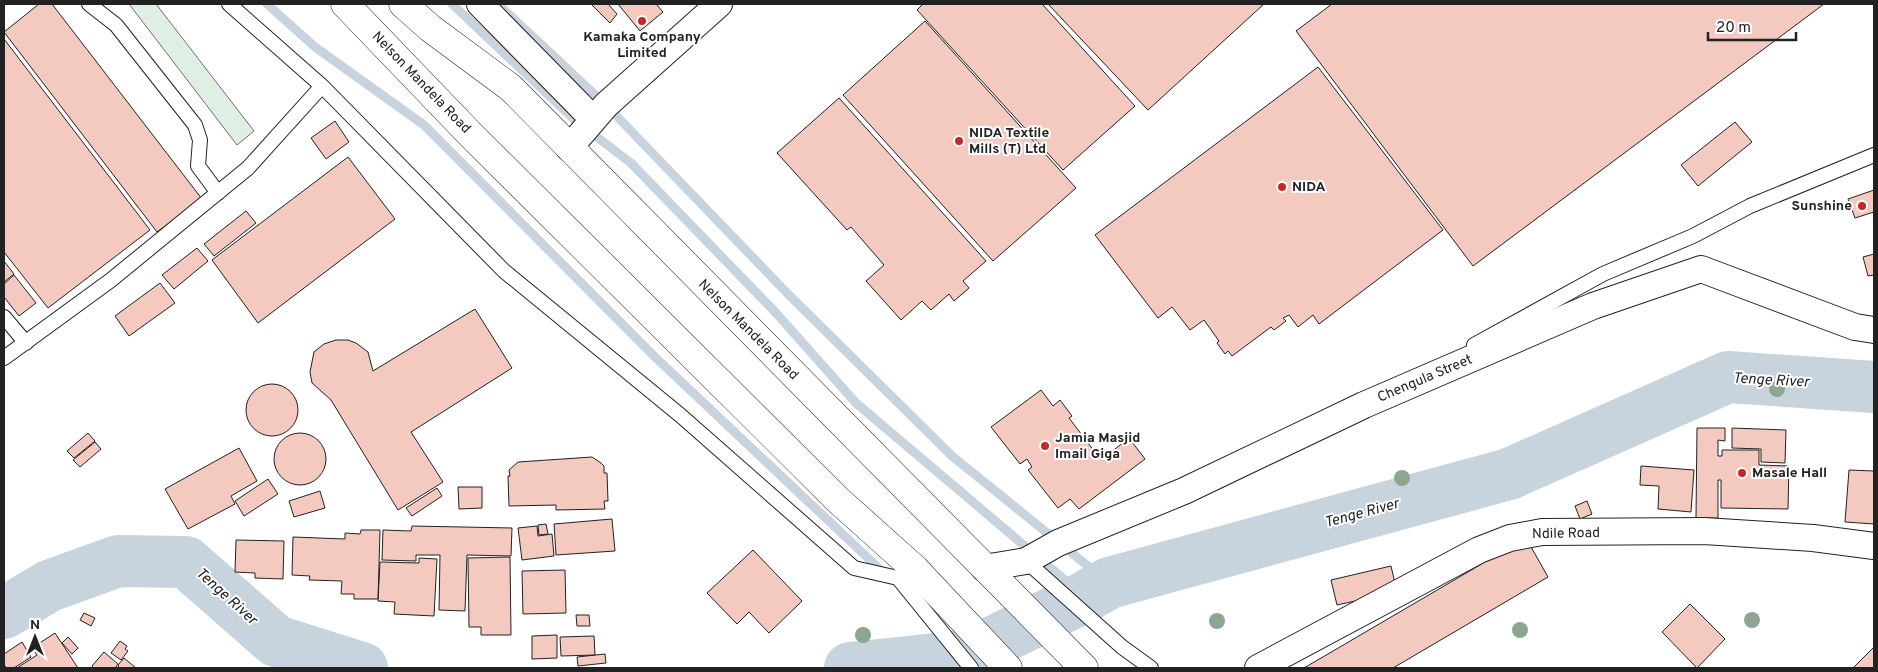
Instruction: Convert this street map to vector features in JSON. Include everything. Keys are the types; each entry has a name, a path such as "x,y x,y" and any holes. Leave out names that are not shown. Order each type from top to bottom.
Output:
{"main road":[{"name":"Nelson Mandela Road","path":"345,4 471,135 838,500 906,574 1008,668"},
{"name":"Nelson Mandela Road","path":"403,4 430,28 511,88 1084,668"}],"street":[{"path":"480,4 593,119"},
{"path":"569,148 593,119 679,37 719,4"},
{"name":"Chengula Street","path":"984,568 1026,561 1058,543 1184,492 1364,405 1593,306 1701,269 1855,327 1874,330"},
{"name":"Ndile Road","path":"1258,668 1479,550 1510,538 1542,532 1704,531 1814,538 1874,546"}],"lane":[{"path":"89,4 116,25 195,125 200,140 198,166 218,193"},
{"path":"229,4 322,86 504,271 680,415 854,568 906,574 971,668"},
{"path":"4,358 111,280 248,168 322,86"},
{"path":"1364,405 1603,274 1693,236 1750,206 1874,154"},
{"path":"4,318 26,343"},
{"path":"1026,561 1122,647 1151,668"}],"green space":[{"path":"129,4 156,4 254,131 237,145"}],"building":[{"path":"39,4 52,4 202,199 157,232 4,32"},
{"path":"591,4 608,4 617,14 610,23"},
{"name":"Kamaka Company Limited","path":"618,4 656,4 663,12 640,31"},
{"name":"NIDA Textile Mills (T) Ltd","path":"923,4 1042,4 1135,106 1063,170 917,10"},
{"path":"1048,4 1264,4 1148,110"},
{"path":"1332,4 1824,4 1473,266 1296,31"},
{"name":"NIDA Textile Mills (T) Ltd","path":"925,21 1076,188 993,261 843,95"},
{"path":"4,39 150,230 48,308 4,252"},
{"path":"1318,67 1443,230 1319,324 1313,315 1298,327 1289,315 1283,318 1286,321 1274,330 1271,327 1232,356 1228,351 1225,354 1217,343 1219,341 1204,320 1190,330 1172,307 1158,318 1095,235"},
{"path":"839,98 986,261 963,281 969,288 954,301 949,294 931,310 922,301 901,320 866,281 884,265 851,227 847,230 777,153"},
{"path":"335,121 349,142 326,159 311,138"},
{"path":"1735,122 1752,142 1698,186 1681,165"},
{"path":"348,157 395,219 258,323 212,260"},
{"name":"Sunshine","path":"1874,190 1874,212 1855,218 1848,199"},
{"path":"246,211 256,223 214,256 204,244"},
{"path":"197,248 208,261 174,289 162,275"},
{"path":"1874,254 1874,275 1868,276 1863,257"},
{"path":"4,261 14,274 4,282"},
{"path":"14,275 36,303 19,316 4,297 4,284"},
{"path":"160,283 175,303 129,336 115,316"},
{"path":"475,309 512,368 411,432 443,482 398,510 331,400 312,383 310,372 314,352 324,344 336,340 348,340 356,343 368,352 373,371"},
{"path":"272,384 282,386 290,392 296,400 298,410 296,420 290,428 282,434 272,436 262,434 254,428 248,420 246,410 248,400 254,392 262,386"},
{"path":"1041,390 1053,406 1060,400 1072,416 1069,418 1101,460 1129,438 1145,459 1079,509 1070,499 1058,508 1028,470 1032,467 1027,459 1020,464 991,427"},
{"name":"Masale Hall","path":"1697,428 1725,428 1725,441 1718,440 1718,456 1722,456 1722,450 1759,450 1759,465 1789,466 1788,509 1721,508 1721,480 1718,480 1718,518 1696,518"},
{"path":"1732,428 1786,430 1785,463 1761,462 1761,449 1732,448"},
{"path":"88,433 95,441 74,458 67,451"},
{"path":"300,433 310,435 318,441 324,449 326,459 324,469 318,477 310,483 300,485 290,483 282,477 276,469 274,459 276,449 282,441 290,435"},
{"path":"95,442 101,449 80,467 73,460"},
{"path":"239,448 257,481 231,496 235,504 188,529 165,489"},
{"path":"592,457 604,466 604,473 607,473 608,501 604,501 605,509 556,510 556,505 509,506 509,470 518,462"},
{"path":"1641,466 1694,470 1691,512 1658,509 1659,486 1640,485"},
{"name":"Masale Hall","path":"1849,470 1874,471 1874,524 1845,522"},
{"path":"268,479 278,494 244,516 235,501"},
{"path":"458,487 482,487 482,508 459,509"},
{"path":"437,488 442,496 412,516 406,508"},
{"path":"320,491 325,508 294,517 289,501"},
{"path":"1587,501 1592,514 1580,519 1575,506"},
{"path":"612,519 615,551 556,555 554,524"},
{"path":"546,524 548,534 539,535 538,525"},
{"path":"412,526 512,528 511,556 467,555 465,611 439,610 440,555 416,555 416,561 382,560 383,530 411,531"},
{"path":"537,526 538,536 552,534 554,556 522,560 518,528"},
{"path":"361,530 380,530 378,599 354,599 354,594 341,594 342,581 309,580 310,576 292,575 293,537 345,539 345,533 360,534"},
{"path":"1526,538 1548,577 1393,668 1304,668"},
{"path":"236,540 284,541 283,579 255,578 255,573 235,572"},
{"path":"753,550 802,601 769,633 749,612 737,624 707,593"},
{"path":"510,557 511,635 481,635 481,627 469,627 468,558"},
{"path":"419,558 437,559 434,616 394,614 395,602 378,601 380,562 419,563"},
{"path":"1391,566 1397,592 1337,605 1331,580"},
{"path":"565,570 566,613 523,614 522,571"},
{"path":"1690,604 1725,639 1697,668 1662,632"},
{"path":"84,613 95,618 91,626 80,620"},
{"path":"576,615 589,615 590,626 577,626"},
{"path":"55,633 78,668 17,668 37,655 32,648"},
{"path":"557,635 557,658 532,659 532,636"},
{"path":"594,636 595,655 561,656 560,637"},
{"path":"68,637 78,648 72,654 62,643"},
{"path":"120,641 127,646 125,649 128,651 121,660 111,653"},
{"path":"22,642 31,657 14,668 6,668 4,654"},
{"path":"1874,647 1874,668 1853,668"},
{"path":"104,652 118,664 117,668 94,668 92,666"},
{"path":"605,654 606,663 578,666 577,657"},
{"path":"124,658 136,668 119,668 118,665"}],"waterway":[{"path":"267,4 315,47 424,125 654,356 886,575"},
{"path":"452,4 576,121 631,163 777,314 856,403 1085,597"},
{"path":"498,4 606,105 788,294 952,456 1109,583"},
{"name":"Tenge River","path":"850,668 964,656 1085,597 1109,583 1509,474 1728,377 1874,387"},
{"name":"Tenge River","path":"4,613 49,586 118,561 186,562 276,641 362,668"},
{"name":"Tenge River","path":"959,644 984,668"}],"place":[{"name":"Kamaka Company Limited","path":"642,21"},
{"name":"NIDA Textile Mills (T) Ltd","path":"959,141"},
{"name":"NIDA","path":"1282,187"},
{"name":"Sunshine","path":"1862,206"},
{"name":"Jamia Masjid Imail Giga","path":"1045,446"},
{"name":"Masale Hall","path":"1742,473"}]}
